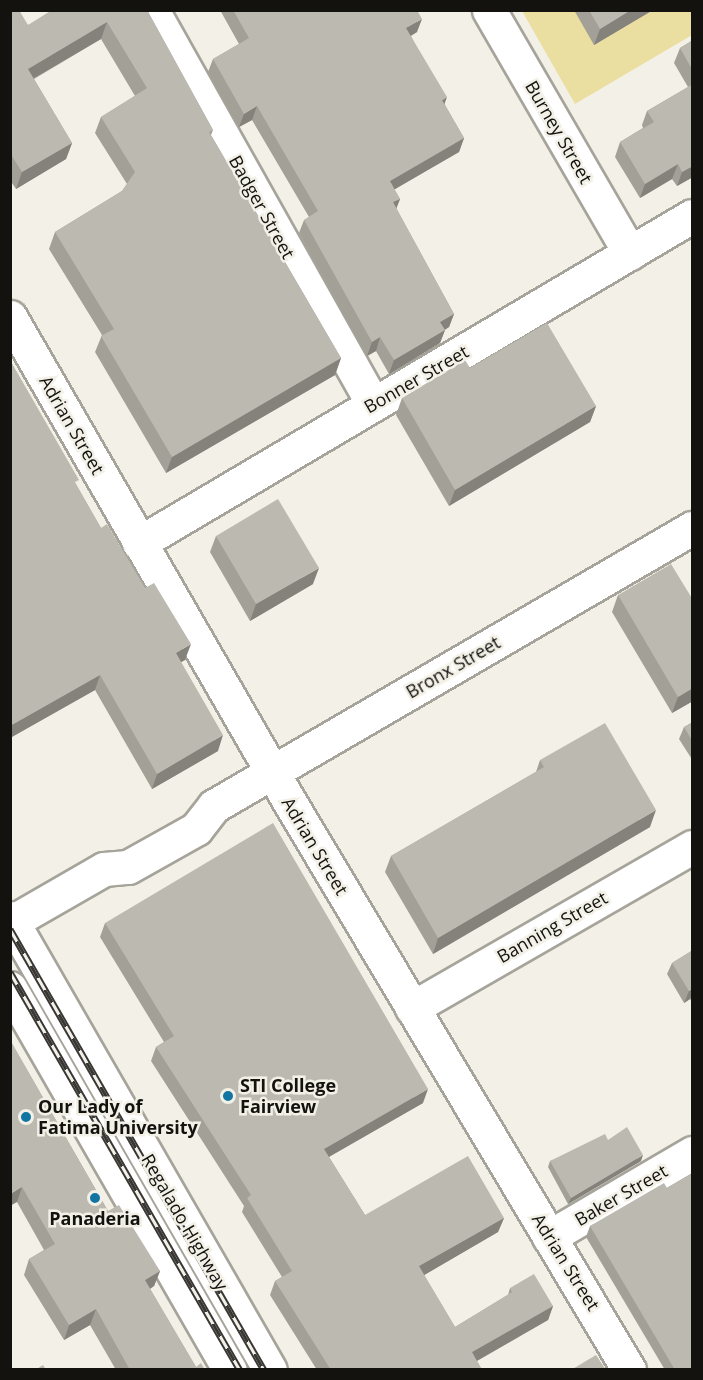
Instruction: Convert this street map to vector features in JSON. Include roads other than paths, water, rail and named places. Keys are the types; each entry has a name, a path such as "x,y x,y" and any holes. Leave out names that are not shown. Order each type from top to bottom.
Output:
{"street":[{"name":"Badger Street","path":"152,10 373,404"},
{"name":"Burney Street","path":"489,10 630,253"},
{"name":"Bonner Street","path":"139,543 693,216"},
{"name":"Adrian Street","path":"10,317 272,772 630,1370"},
{"name":"Bronx Street","path":"11,921 104,869 128,867 196,829 214,806 693,528"},
{"name":"Banning Street","path":"412,1008 693,847"},
{"name":"Regalado Highway","path":"11,921 270,1370"},
{"name":"Regalado Highway","path":"10,988 230,1370"},
{"name":"Baker Street","path":"549,1237 693,1153"}],"railway":[{"path":"10,929 264,1370"},
{"path":"10,972 240,1370"}],"place":[{"name":"STI College Fairview","path":"228,1096"},
{"name":"Our Lady of Fatima University","path":"26,1117"},
{"name":"Panaderia","path":"95,1198"}]}
